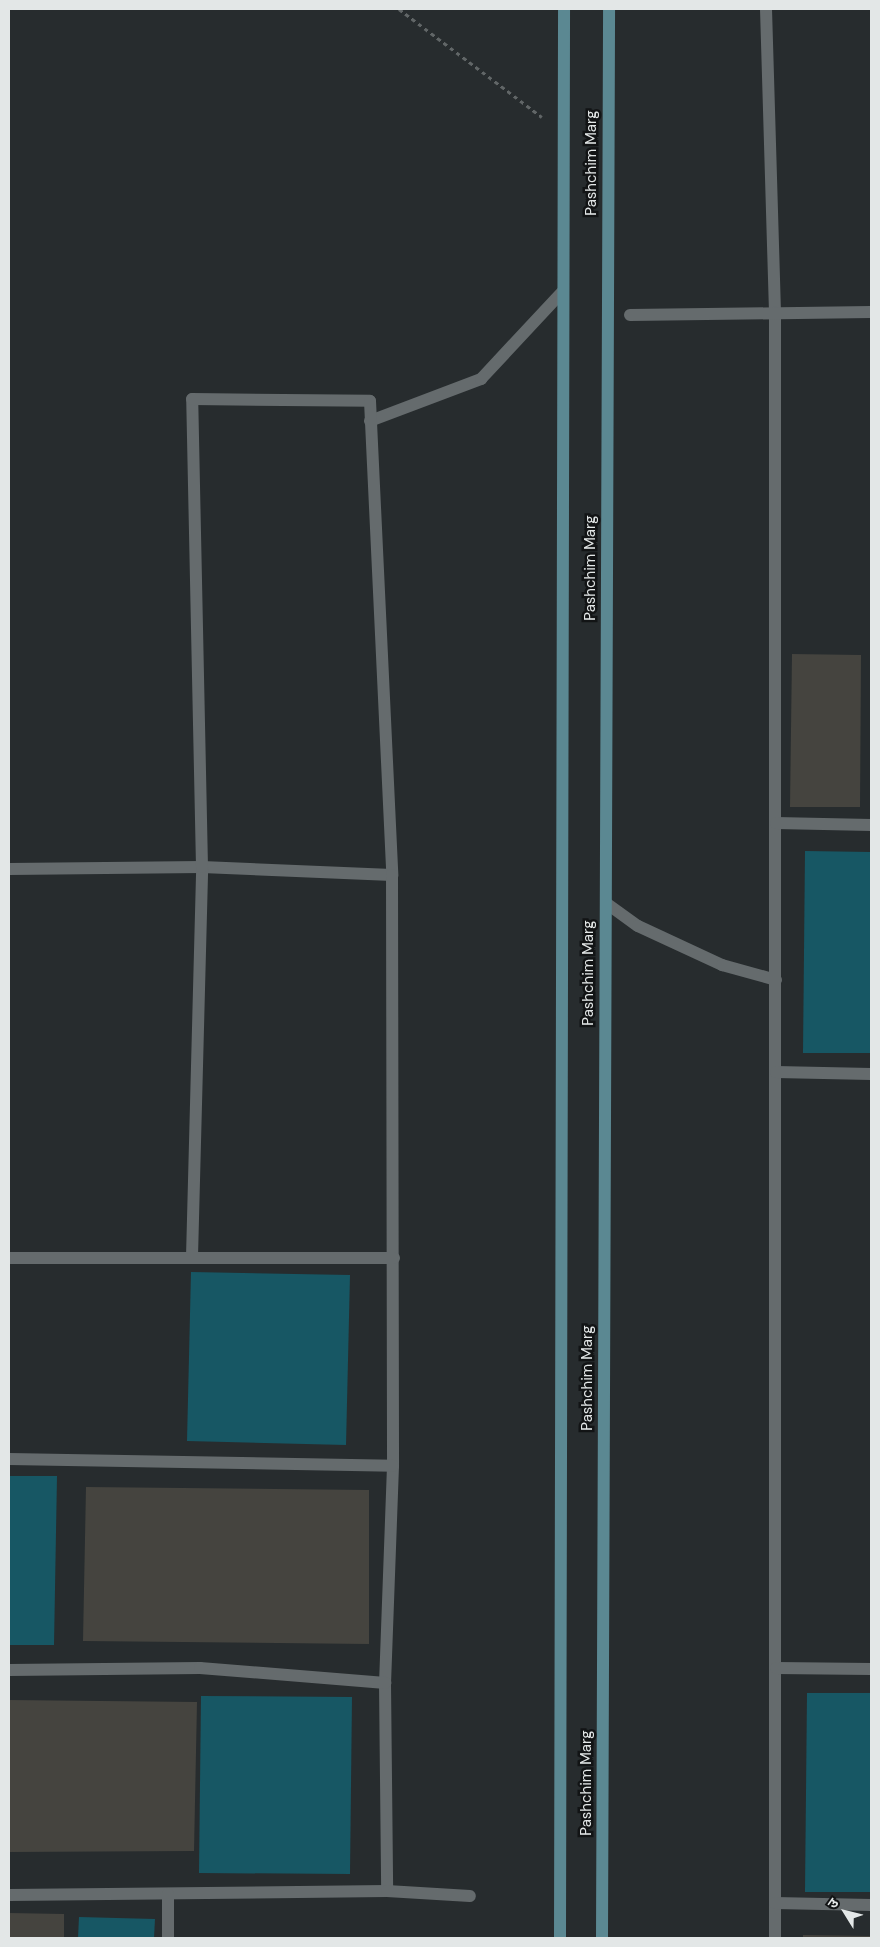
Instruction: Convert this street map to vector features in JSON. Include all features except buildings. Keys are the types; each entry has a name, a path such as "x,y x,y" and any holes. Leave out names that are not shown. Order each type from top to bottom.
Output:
{"main road":[{"name":"Pashchim Marg","path":"560,1938 564,9"},
{"name":"Pashchim Marg","path":"602,1938 609,9"}],"street":[{"path":"766,9 775,312 776,1938"},
{"path":"370,421 481,379 563,291"},
{"path":"630,315 871,312"},
{"path":"192,1257 202,867 192,399 370,401 392,875 394,1466 385,1683 387,1891"},
{"path":"776,822 871,825"},
{"path":"9,870 202,867 392,875"},
{"path":"606,903 638,926 722,965 776,980"},
{"path":"776,1072 871,1074"},
{"path":"9,1258 394,1258"},
{"path":"9,1459 394,1466"},
{"path":"9,1670 200,1668 385,1683"},
{"path":"776,1668 871,1669"},
{"path":"9,1895 387,1891 470,1896"},
{"path":"168,1894 168,1938"},
{"path":"776,1903 871,1905"}],"path":[{"path":"399,9 509,89 564,136"}],"shaded area":[{"path":"805,851 871,852 871,1053 803,1053"},
{"path":"191,1272 350,1275 346,1445 187,1441"},
{"path":"9,1476 57,1476 54,1645 9,1645"},
{"path":"807,1693 871,1693 871,1892 805,1892"},
{"path":"201,1696 352,1697 350,1874 199,1873"},
{"path":"79,1917 155,1919 154,1938 78,1938"}]}
